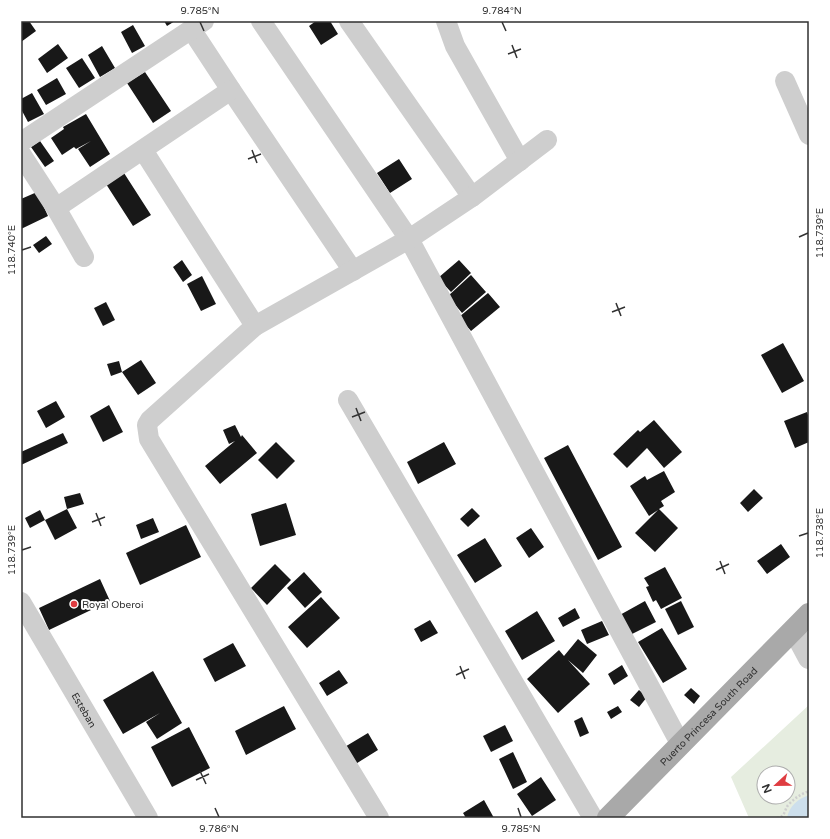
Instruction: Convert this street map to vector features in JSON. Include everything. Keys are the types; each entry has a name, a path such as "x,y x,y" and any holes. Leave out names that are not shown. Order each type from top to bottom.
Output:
{"main road":[{"name":"Puerto Princesa South Road","path":"608,818 682,745 802,622"}],"street":[{"path":"261,21 409,239 682,745"},
{"path":"446,21 455,46 520,161"},
{"path":"352,22 472,197"},
{"path":"21,142 197,25 231,90 353,271"},
{"path":"785,80 809,135"},
{"path":"56,208 231,90"},
{"path":"379,818 149,439 147,425 150,420 256,326 409,239 472,197 547,140"},
{"path":"143,150 256,326"},
{"path":"21,154 56,208 84,256"},
{"path":"348,400 593,818"},
{"name":"Esteban","path":"21,602 148,818"},
{"path":"802,622 809,658"}],"path":[{"path":"777,818 784,815 788,805 796,798 809,791"}],"shaded area":[{"path":"809,705 809,818 749,818 731,777"}],"water":[{"path":"809,795 809,818 787,818 792,807 801,799"}],"building":[{"path":"21,21 29,21 36,31 21,42"},
{"path":"164,21 175,21 167,26"},
{"path":"316,21 330,21 338,34 321,45 309,26"},
{"path":"133,25 145,46 132,53 121,32"},
{"path":"58,44 68,58 47,73 38,59"},
{"path":"102,46 115,68 100,77 88,55"},
{"path":"82,58 95,78 79,88 66,68"},
{"path":"145,72 171,111 153,123 127,83"},
{"path":"57,78 66,94 46,105 37,90"},
{"path":"32,93 44,114 28,122 21,109 21,99"},
{"path":"86,114 110,154 90,167 78,149 91,141 76,149 74,147 62,155 51,138 64,129 63,127"},
{"path":"40,141 54,161 45,167 31,147"},
{"path":"399,159 412,179 390,193 377,173"},
{"path":"124,173 151,215 133,226 106,184"},
{"path":"37,192 48,216 21,229 21,199"},
{"path":"46,236 52,244 39,253 33,245"},
{"path":"182,260 192,275 183,282 173,267"},
{"path":"459,260 471,273 451,292 438,278"},
{"path":"471,275 486,292 462,313 448,296"},
{"path":"202,276 216,304 201,311 187,284"},
{"path":"488,293 500,307 471,331 459,317"},
{"path":"106,302 115,320 103,326 94,308"},
{"path":"783,343 804,381 782,393 761,355"},
{"path":"141,360 156,383 138,395 122,372"},
{"path":"119,361 122,372 111,376 107,364"},
{"path":"56,401 65,417 46,428 37,411"},
{"path":"109,405 123,432 103,442 90,416"},
{"path":"807,412 809,418 809,442 795,448 784,421"},
{"path":"654,420 682,452 664,468 647,448 627,468 613,454 638,430 640,432"},
{"path":"235,425 241,437 242,435 257,453 220,484 205,466 235,441 229,444 223,430"},
{"path":"63,433 68,443 21,465 21,452"},
{"path":"276,442 295,461 277,479 258,460"},
{"path":"444,442 456,464 418,484 407,462"},
{"path":"568,445 622,547 598,560 544,458"},
{"path":"664,471 675,492 661,501 664,506 659,509 678,528 655,552 635,533 658,510 649,516 630,486 645,476 647,480"},
{"path":"754,489 763,498 748,512 740,503"},
{"path":"80,493 84,504 67,509 64,497"},
{"path":"286,503 296,535 260,546 251,514"},
{"path":"472,508 480,516 468,527 460,519"},
{"path":"67,509 77,528 55,540 45,520"},
{"path":"40,510 45,520 30,528 25,518"},
{"path":"153,518 159,532 141,539 136,525"},
{"path":"186,525 201,557 140,585 126,553"},
{"path":"531,528 544,547 529,558 516,538"},
{"path":"485,538 502,566 475,583 457,555"},
{"path":"781,544 790,557 767,574 757,561"},
{"path":"275,564 291,580 267,605 251,588"},
{"path":"665,567 682,598 661,609 656,600 653,602 646,587 649,586 644,578"},
{"path":"304,572 322,592 305,608 287,588"},
{"path":"100,579 110,601 49,630 39,608"},
{"path":"321,597 340,618 307,648 288,627"},
{"path":"645,601 656,622 628,636 618,616"},
{"path":"681,601 694,627 678,635 665,609"},
{"path":"575,608 580,618 563,627 558,618"},
{"path":"537,611 555,641 522,660 505,631"},
{"path":"430,620 438,633 421,642 414,629"},
{"path":"602,621 609,635 587,644 581,630"},
{"path":"662,628 687,669 663,683 638,642"},
{"path":"578,639 597,655 583,673 568,660 590,684 558,713 527,679 559,650 564,656"},
{"path":"233,643 246,666 215,682 203,659"},
{"path":"622,665 628,676 614,685 608,674"},
{"path":"339,670 348,683 327,696 319,683"},
{"path":"153,671 182,723 157,739 146,722 160,713 123,734 103,700"},
{"path":"691,688 700,696 694,704 684,695"},
{"path":"639,690 647,697 639,707 630,700"},
{"path":"284,706 296,729 246,755 235,731"},
{"path":"618,706 622,712 611,719 607,712"},
{"path":"582,717 589,733 580,737 574,721"},
{"path":"505,725 513,741 491,752 483,736"},
{"path":"189,727 210,768 172,787 151,747"},
{"path":"368,733 378,750 354,765 343,748"},
{"path":"513,752 527,782 513,789 499,759"},
{"path":"541,777 556,800 532,816 517,794"},
{"path":"484,800 494,818 466,818 463,813"}],"place":[{"name":"Royal Oberoi","path":"74,604"}]}
